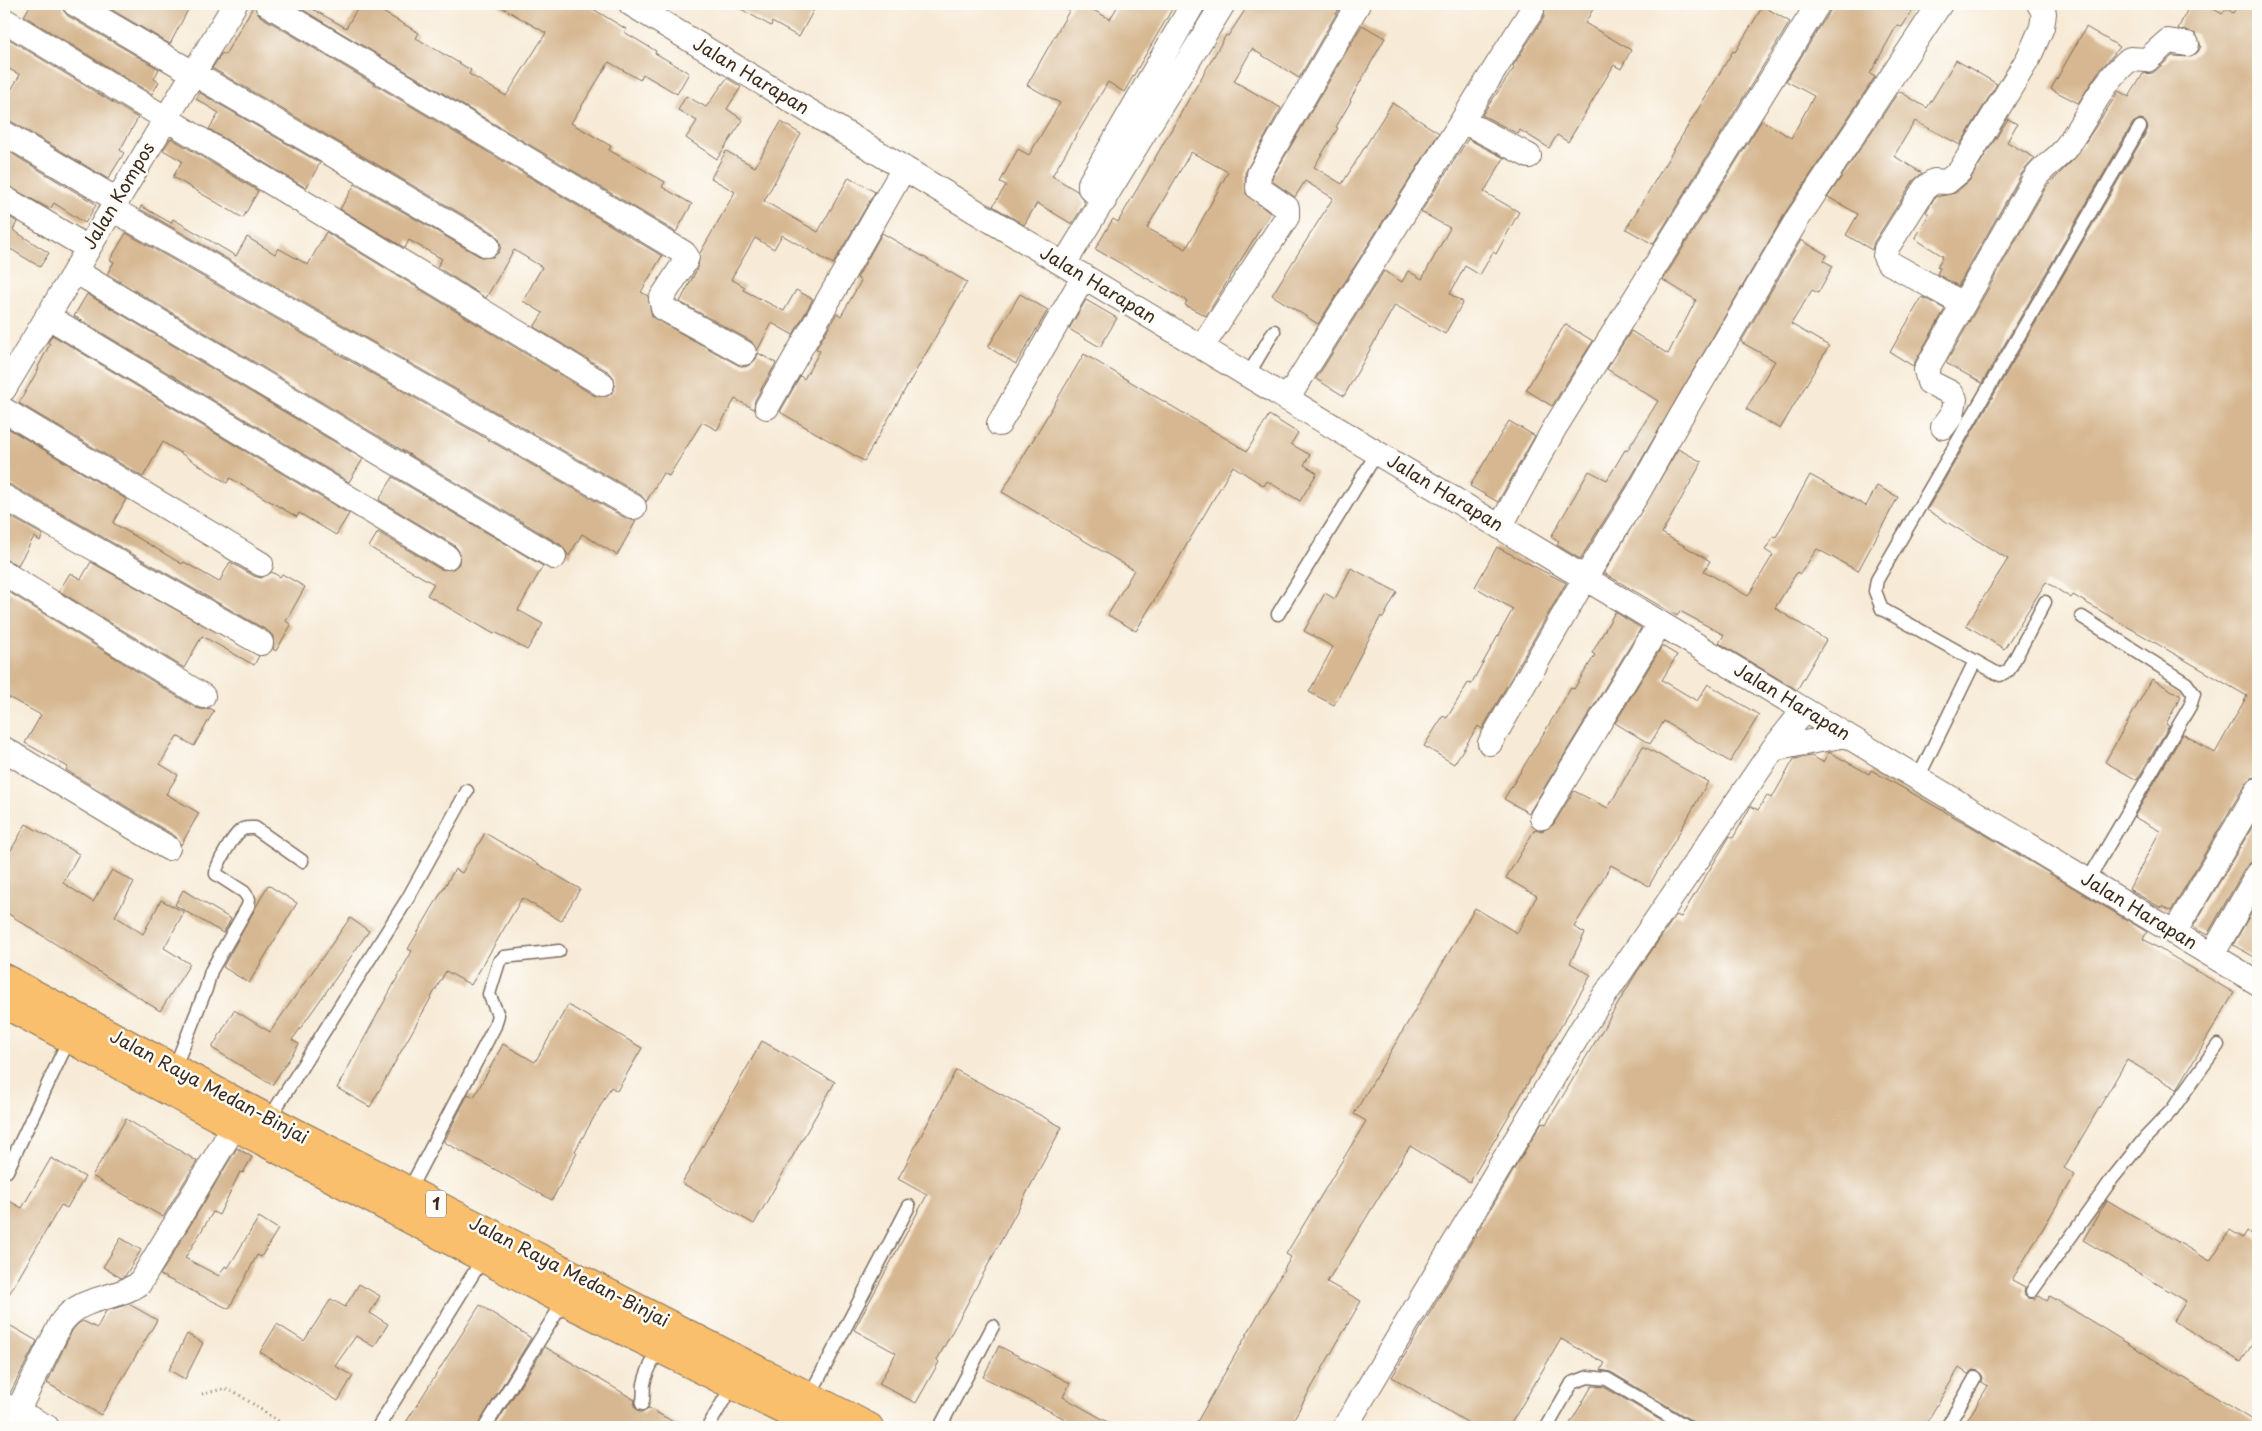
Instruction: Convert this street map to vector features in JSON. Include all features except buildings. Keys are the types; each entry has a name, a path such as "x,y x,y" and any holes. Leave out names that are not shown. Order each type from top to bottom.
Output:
{"highway":[{"name":"Jalan Raya Medan-Binjai","path":"4,978 174,1069 223,1111 269,1119 403,1201 483,1258 564,1301 817,1427"},
{"name":"Jalan Raya Medan-Binjai","path":"4,1004 69,1038 223,1111 403,1201 810,1395 869,1427"}],"street":[{"path":"75,4 487,245"},
{"name":"Jalan Kompos","path":"4,389 235,4"},
{"path":"267,4 684,253 687,257 685,262 661,299 663,308 744,353"},
{"name":"Jalan Harapan","path":"631,4 2258,983"},
{"path":"1104,201 1090,188 1092,179 1193,4"},
{"path":"999,424 1074,270 1104,201 1224,4"},
{"path":"1202,347 1287,217 1287,208 1258,188 1259,174 1358,4"},
{"path":"1500,527 1554,429 1818,4"},
{"path":"1490,743 1584,578 1638,493 1798,218 1940,4"},
{"path":"1963,304 1888,262 1885,257 1886,249 1925,188 1934,181 1948,182 1960,171 2033,49 2042,27 2044,14 2039,4"},
{"path":"1287,399 1532,10"},
{"path":"4,20 167,117 602,384"},
{"path":"1943,427 1952,415 1955,399 1951,393 1929,382 1926,370 2040,171 2064,149 2092,105 2123,64 2130,59 2147,60 2168,41 2187,44"},
{"path":"1463,121 1528,156"},
{"path":"4,133 115,204 634,507"},
{"path":"766,407 904,168"},
{"path":"4,198 88,248"},
{"path":"75,271 554,557"},
{"path":"47,316 447,557"},
{"path":"4,410 261,564"},
{"path":"4,497 261,643"},
{"path":"4,573 203,696"},
{"path":"1542,817 1660,623"},
{"path":"1345,1427 1583,1027 1773,749 1804,710"},
{"path":"1773,749 1846,735"},
{"path":"4,749 168,848"},
{"path":"2174,932 2258,790"},
{"path":"2212,955 2258,874"},
{"path":"47,1427 11,1408 68,1313 75,1308 127,1291 139,1284 223,1111"}],"lane":[{"path":"2045,602 2009,670 2000,674 1882,609 1875,591 1877,580 2140,127"},
{"path":"1248,375 1274,331"},
{"path":"1278,614 1377,453"},
{"path":"2082,617 2186,683 2194,694 2190,706 2088,880"},
{"path":"1918,778 1975,661"},
{"path":"269,1119 408,898 467,791"},
{"path":"174,1069 206,989 211,971 248,906 249,899 244,892 216,874 218,864 240,830 248,828 255,828 302,861"},
{"path":"403,1201 495,1026 498,1014 489,994 499,962 504,957 559,951"},
{"path":"7,1171 69,1038"},
{"path":"2032,1292 2112,1179 2146,1137 2172,1110 2218,1045"},
{"path":"810,1395 909,1206"},
{"path":"378,1427 483,1258"},
{"path":"485,1427 564,1301"},
{"path":"940,1427 993,1326"},
{"path":"642,1404 646,1395 643,1387 646,1376 659,1349"},
{"path":"1547,1427 1572,1383 1588,1376 1607,1379 1687,1427"},
{"path":"1947,1427 1975,1378"},
{"path":"708,1427 732,1386"}],"path":[{"path":"202,1394 223,1389 235,1392 287,1427"}]}
